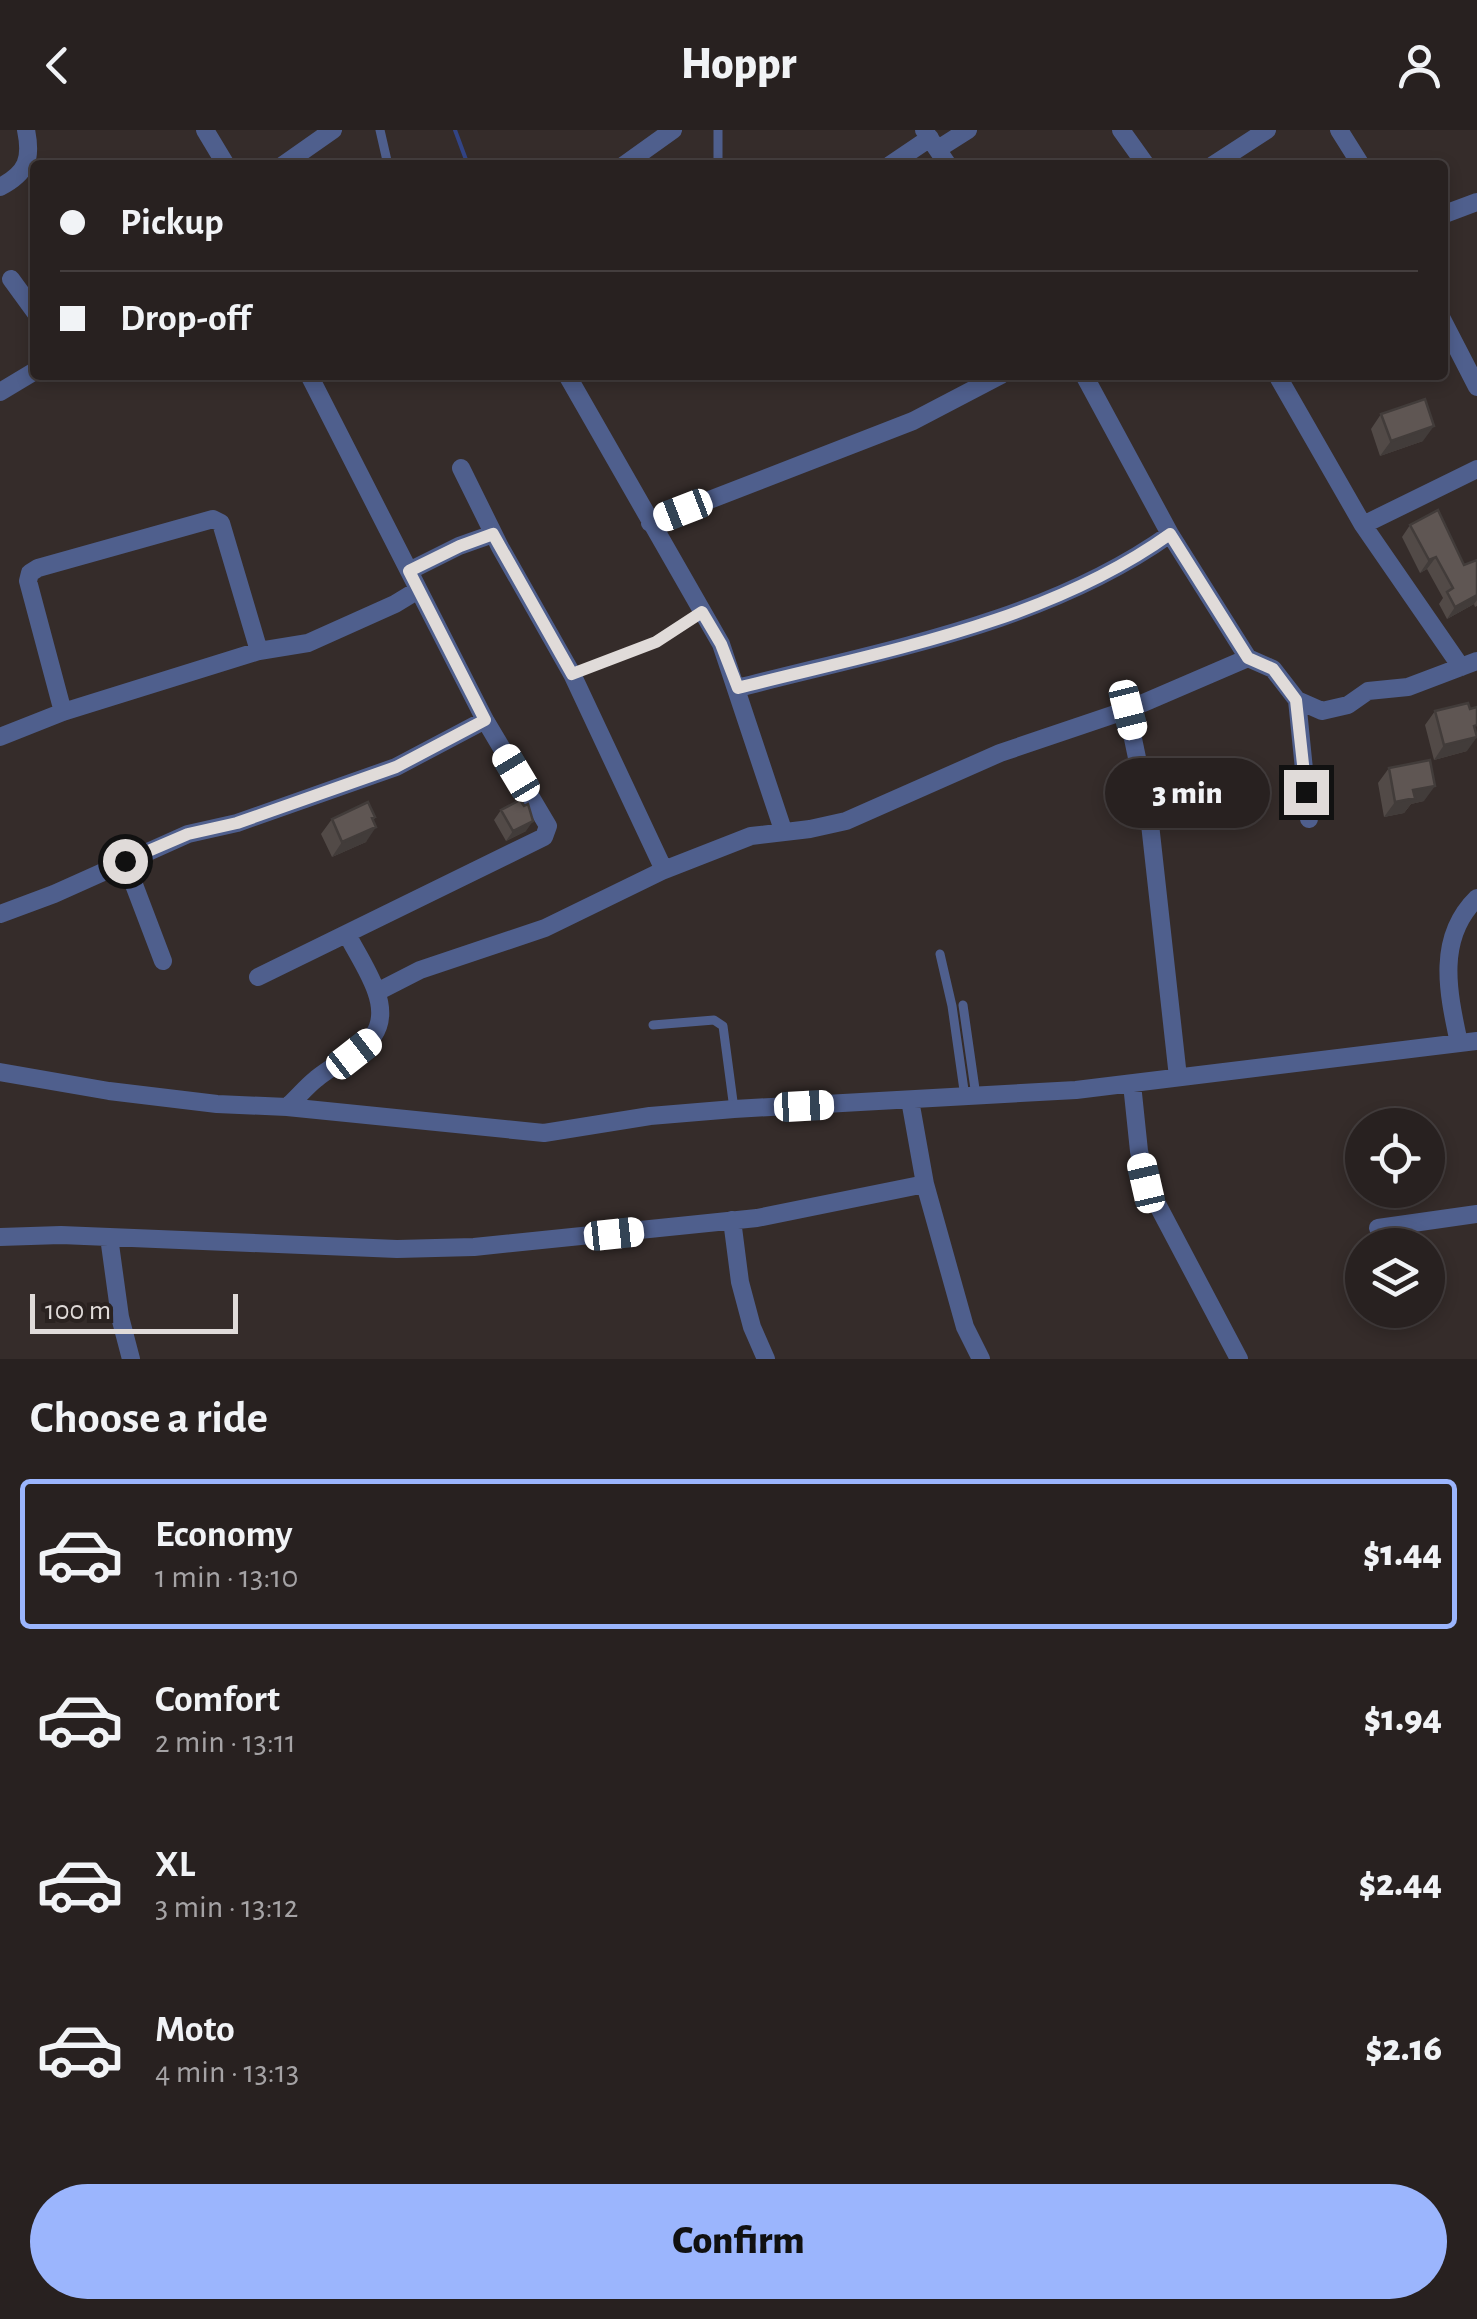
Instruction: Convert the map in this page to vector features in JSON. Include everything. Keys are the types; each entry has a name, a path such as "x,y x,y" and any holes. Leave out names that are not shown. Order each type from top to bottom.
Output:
{"street":[{"path":"0,187 22,174 30,159 26,130"},
{"path":"205,130 223,160"},
{"path":"289,160 333,130"},
{"path":"631,160 673,130"},
{"path":"901,160 968,130"},
{"path":"1121,130 1142,160"},
{"path":"1221,160 1267,130"},
{"path":"1338,130 1358,160"},
{"path":"1448,213 1477,202"},
{"path":"11,279 30,305"},
{"path":"1448,331 1477,388"},
{"path":"0,392 30,373"},
{"path":"258,976 544,837 548,826 485,720 312,380"},
{"path":"575,380 650,523 721,644 783,830"},
{"path":"650,523 913,421 991,380"},
{"path":"1087,380 1170,534 1248,658 1273,669 1296,700 1309,819"},
{"path":"1280,380 1363,525 1469,664 1408,687 1368,692 1335,710 1322,711 1296,700"},
{"path":"461,468 493,534 572,674 664,870"},
{"path":"1363,525 1477,470"},
{"path":"63,712 28,581 38,568 213,519 221,523 259,651"},
{"path":"409,571 493,534"},
{"path":"738,688 947,634 1018,610 1108,574 1170,534"},
{"path":"0,737 63,712 259,651 308,642 418,590"},
{"path":"377,992 420,970 546,928 664,870 751,836 810,830 846,821 1000,753 1128,710 1248,658"},
{"path":"1128,710 1149,815 1178,1077"},
{"path":"0,914 188,834 237,823 396,767 485,720"},
{"path":"125,861 163,961"},
{"path":"0,1072 217,1104 288,1107 544,1132 650,1116 734,1109 1132,1084 1468,1042 1449,998 1448,949 1463,913 1477,898"},
{"path":"288,1107 317,1078 372,1041 380,1013 377,992 347,934"},
{"path":"1132,1084 1146,1183 1239,1359"},
{"path":"910,1100 925,1184 965,1327 981,1359"},
{"path":"0,1237 455,1248 732,1220 925,1184"},
{"path":"1378,1228 1477,1214"},
{"path":"732,1220 740,1282 752,1327 766,1359"},
{"path":"109,1237 130,1359"}],"lane":[{"path":"380,130 387,160"},
{"path":"718,130 718,160"},
{"path":"572,674 656,642 702,612"},
{"path":"940,954 971,1097"},
{"path":"963,1005 971,1097"},
{"path":"653,1025 714,1020 723,1026 734,1109"}],"building":[{"path":"1425,399 1434,426 1391,441 1381,414"},
{"path":"1438,510 1464,565 1477,560 1477,595 1455,607 1447,592 1453,588 1436,557 1429,560 1410,525"},
{"path":"1468,703 1470,709 1477,707 1477,737 1444,745 1435,711"},
{"path":"1430,760 1435,786 1413,790 1415,798 1395,802 1389,768"},
{"path":"520,800 524,806 528,804 533,821 513,831 501,810"},
{"path":"368,802 376,827 342,842 332,819"}],"waterway":[{"path":"455,130 466,160"}],"route":[{"path":"125,861 188,834 237,823 396,767 485,720 409,571 493,534 572,674 656,642 702,612 721,644 738,688 947,634 1026,607 1108,574 1170,534 1248,658 1273,669 1296,700 1306,792"}]}
